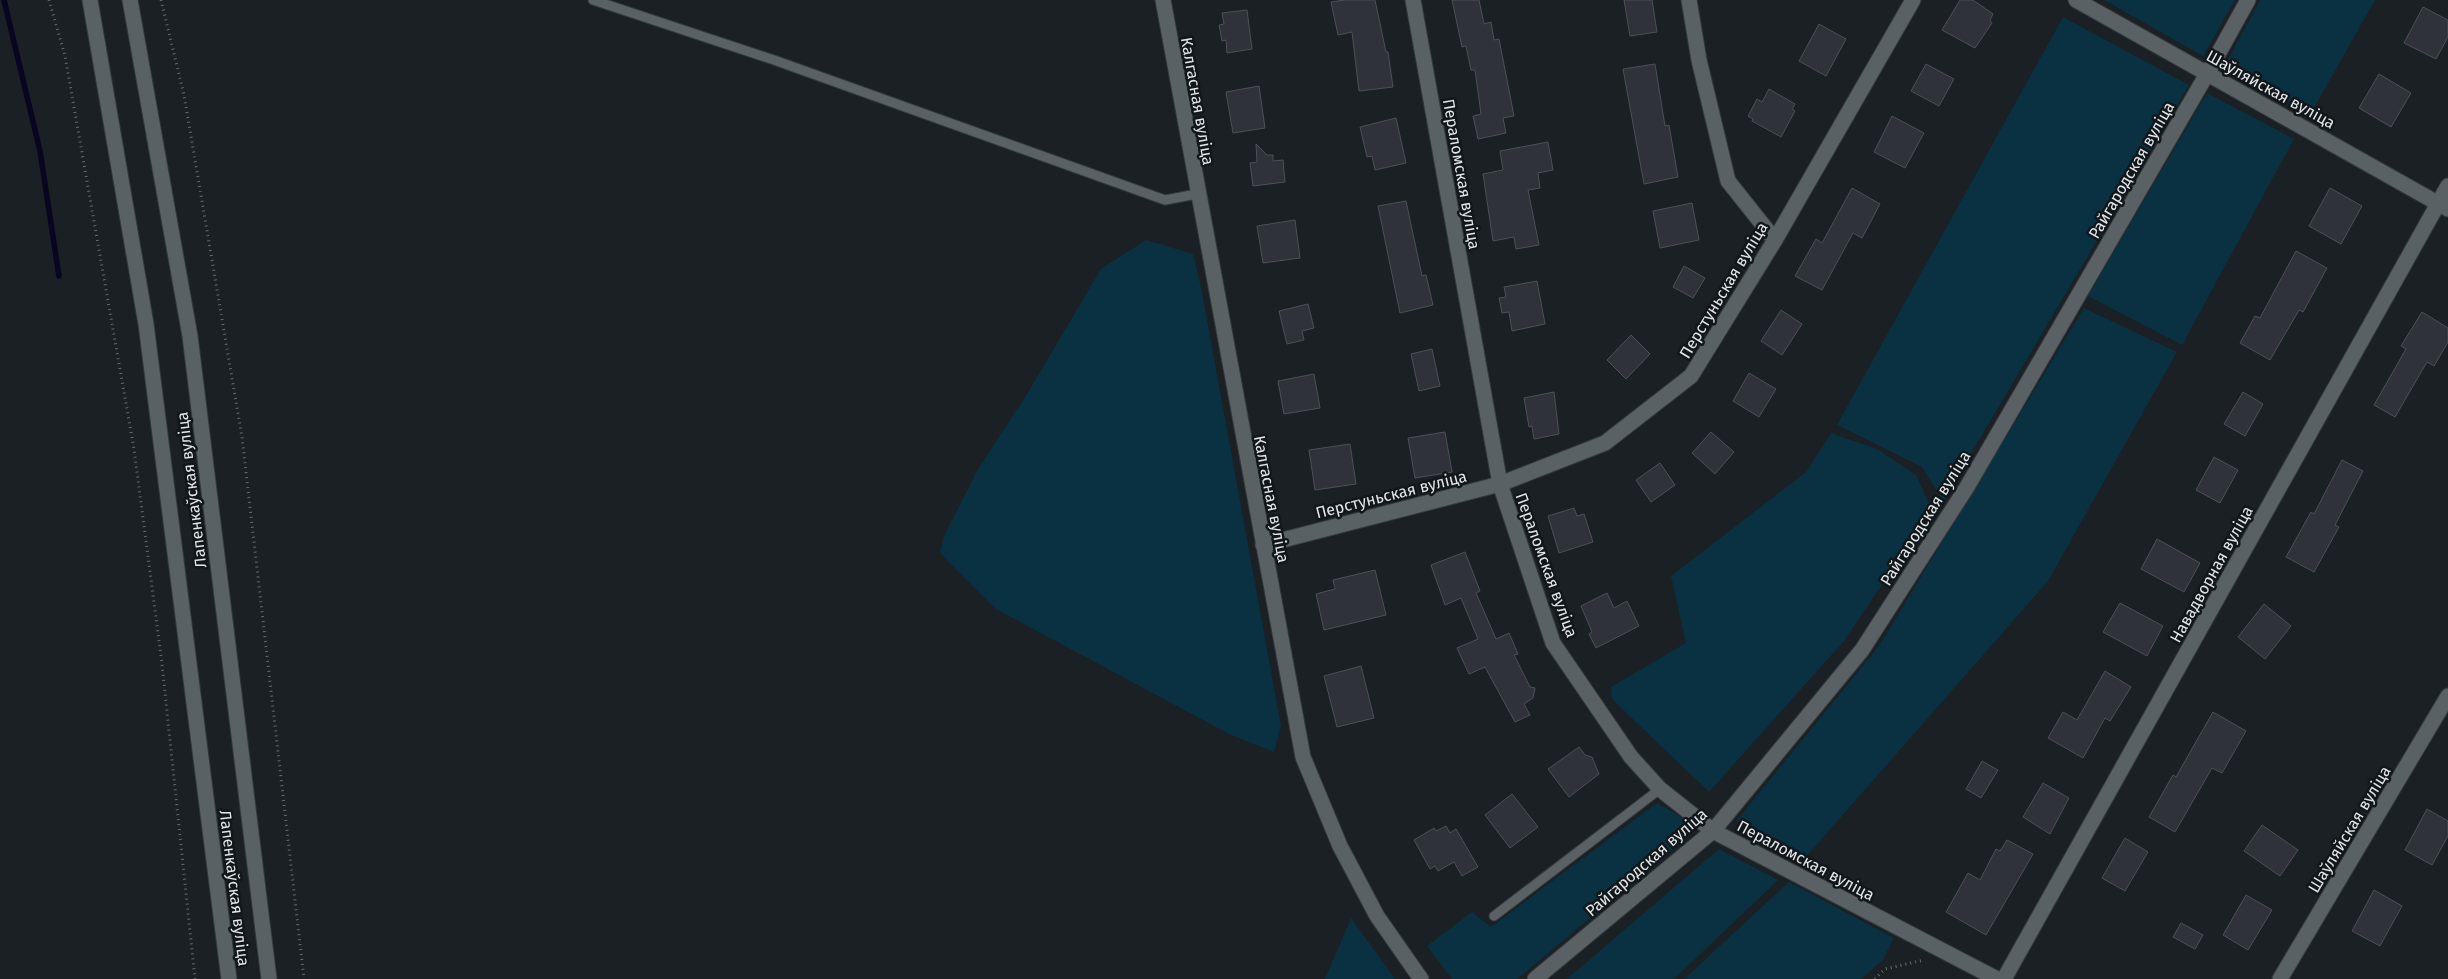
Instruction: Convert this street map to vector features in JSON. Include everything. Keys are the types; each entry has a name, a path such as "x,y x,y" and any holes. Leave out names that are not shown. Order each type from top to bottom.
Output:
{"street":[{"name":"Лапенкаўская вуліца","path":"90,0 146,324 229,979"},
{"name":"Лапенкаўская вуліца","path":"130,0 190,336 269,979"},
{"name":"Калгасная вуліца","path":"1163,0 1197,194 1303,758 1340,846 1377,916 1420,979"},
{"name":"Пераломская вуліца","path":"1413,0 1500,484 1553,643 1631,757 1660,788 1713,831 1997,979"},
{"path":"1689,0 1699,60 1728,181 1775,240"},
{"name":"Перстуньская вуліца","path":"1263,545 1500,484 1605,443 1691,376 1775,240 1913,0"},
{"name":"Шаўляйская вуліца","path":"2076,0 2443,206"},
{"name":"Райгародская вуліца","path":"1535,979 1713,831 1862,650 1967,487 2248,0"},
{"name":"Навадворная вуліца","path":"2004,979 2443,206 2448,186"},
{"name":"Шаўляйская вуліца","path":"2280,979 2448,696"}],"lane":[{"path":"594,0 774,60 1165,200 1197,194"},
{"path":"1494,916 1660,788"}],"path":[{"path":"49,0 65,56 134,449 162,664 195,979"},
{"path":"161,0 184,95 242,437 304,979"},
{"path":"1875,979 1885,969 1949,954"}],"shaded area":[{"path":"2104,0 2235,0 2203,56"},
{"path":"2260,0 2375,0 2311,113 2225,65"},
{"path":"2063,17 2189,85 1943,501 1922,467 1837,425"},
{"path":"2207,93 2294,139 2182,345 2088,296"},
{"path":"1146,240 1193,254 1201,287 1281,726 1274,752 1229,734 996,609 940,553 944,536 977,471 1027,394 1101,269"},
{"path":"2084,308 2177,352 2048,581 1805,858 1736,821 1879,646"},
{"path":"1831,433 1877,449 1916,475 1932,510 1844,641 1709,792 1612,699 1611,687 1686,643 1671,576 1806,472"},
{"path":"1657,803 1699,827 1517,979 1452,979 1427,946 1472,912 1491,927"},
{"path":"1719,849 1778,880 1674,979 1567,979"},
{"path":"1789,882 1894,938 1882,961 1861,979 1684,979"},
{"path":"1351,918 1395,979 1325,979"}],"building":[{"path":"1375,0 1386,52 1388,52 1393,87 1359,91 1352,32 1338,35 1331,2"},
{"path":"1452,0 1479,0 1484,24 1491,22 1494,40 1499,39 1514,116 1503,118 1506,133 1478,139 1473,116 1481,114 1475,70 1471,70 1466,46 1462,47"},
{"path":"1624,0 1652,0 1657,32 1630,36"},
{"path":"1960,0 1973,0 1993,14 1990,20 1992,23 1975,48 1942,30"},
{"path":"2423,7 2448,20 2448,37 2436,59 2404,43"},
{"path":"1247,10 1252,49 1227,53 1226,40 1222,41 1219,25 1224,24 1222,13"},
{"path":"1819,24 1846,39 1826,76 1799,61"},
{"path":"1655,64 1665,126 1669,125 1678,177 1644,184 1623,69"},
{"path":"1926,64 1954,79 1939,106 1911,91"},
{"path":"2379,74 2411,93 2391,127 2359,108"},
{"path":"1259,86 1265,128 1233,133 1226,92"},
{"path":"1769,89 1795,104 1792,109 1795,111 1781,137 1752,121 1753,119 1748,116 1757,99 1762,102"},
{"path":"1892,116 1924,133 1905,168 1874,152"},
{"path":"1396,118 1406,163 1375,170 1372,156 1367,157 1360,127"},
{"path":"1548,142 1553,170 1538,173 1540,188 1528,190 1539,245 1516,249 1514,237 1493,241 1483,174 1503,170 1500,151"},
{"path":"1256,144 1267,155 1273,155 1273,161 1283,160 1285,182 1253,186 1250,163 1257,162"},
{"path":"1852,188 1880,204 1862,238 1853,233 1822,290 1795,276 1816,239 1822,243"},
{"path":"2330,188 2362,206 2341,244 2309,226"},
{"path":"1406,201 1422,276 1426,275 1433,305 1400,313 1378,206"},
{"path":"1692,203 1699,240 1660,248 1653,211"},
{"path":"1295,220 1300,258 1263,263 1257,226"},
{"path":"2296,251 2327,268 2303,312 2299,310 2270,360 2240,343 2255,316 2260,318"},
{"path":"1684,266 1705,278 1693,298 1673,287"},
{"path":"1537,281 1545,324 1512,331 1509,312 1502,313 1499,298 1506,297 1504,287"},
{"path":"1308,304 1314,328 1302,331 1304,340 1287,344 1279,311"},
{"path":"1781,310 1802,324 1782,355 1761,341"},
{"path":"2422,312 2448,328 2448,342 2434,366 2427,362 2395,417 2374,405 2406,349 2401,346"},
{"path":"1631,335 1650,354 1626,379 1607,360"},
{"path":"1432,349 1440,386 1419,391 1411,354"},
{"path":"1749,373 1776,389 1759,417 1733,401"},
{"path":"1314,374 1320,408 1284,414 1278,381"},
{"path":"1554,392 1559,434 1534,439 1532,426 1529,427 1524,398"},
{"path":"2243,392 2263,404 2245,436 2224,424"},
{"path":"1445,432 1452,472 1415,478 1408,438"},
{"path":"1711,432 1734,452 1715,474 1692,453"},
{"path":"1350,444 1356,484 1315,490 1309,450"},
{"path":"2214,457 2238,470 2220,503 2196,490"},
{"path":"2342,460 2363,471 2335,525 2339,527 2314,572 2286,557 2311,512 2314,514"},
{"path":"1660,463 1675,485 1651,502 1636,480"},
{"path":"1574,508 1577,516 1584,514 1593,542 1559,553 1548,516"},
{"path":"2157,539 2200,563 2184,592 2141,569"},
{"path":"1465,552 1480,591 1476,593 1496,639 1509,633 1518,654 1514,655 1530,687 1535,688 1533,698 1524,704 1530,715 1515,722 1485,667 1469,674 1457,648 1478,639 1461,598 1445,605 1431,565"},
{"path":"1375,570 1386,615 1324,630 1316,594 1335,589 1333,580"},
{"path":"1607,593 1614,608 1627,601 1639,626 1596,648 1589,634 1592,632 1581,606"},
{"path":"2120,603 2163,626 2147,656 2103,632"},
{"path":"2264,604 2291,626 2265,659 2238,637"},
{"path":"1361,666 1374,718 1337,727 1324,676"},
{"path":"2105,671 2131,687 2110,721 2105,718 2083,758 2048,738 2063,712 2077,720"},
{"path":"2213,712 2246,731 2222,773 2212,768 2175,832 2149,817 2173,775 2176,777"},
{"path":"1579,747 1585,755 1592,757 1599,774 1569,797 1548,769"},
{"path":"1982,761 1998,770 1981,798 1966,789"},
{"path":"2043,783 2069,798 2050,834 2023,817"},
{"path":"1512,794 1538,827 1510,848 1485,815"},
{"path":"2427,809 2448,821 2448,836 2432,865 2405,850"},
{"path":"2262,825 2298,850 2280,876 2244,851"},
{"path":"1446,826 1450,833 1456,829 1478,867 1462,876 1454,862 1438,871 1435,866 1430,869 1414,840 1434,828 1436,831"},
{"path":"2125,838 2148,852 2125,891 2102,878"},
{"path":"2007,840 2033,854 1986,935 1946,912 1968,873 1980,880 1996,849 2000,851"},
{"path":"2374,890 2402,906 2380,946 2352,931"},
{"path":"2246,895 2272,910 2248,950 2223,935"},
{"path":"2181,923 2203,935 2195,949 2173,937"}],"waterway":[{"path":"4,0 40,151 59,276"}]}
